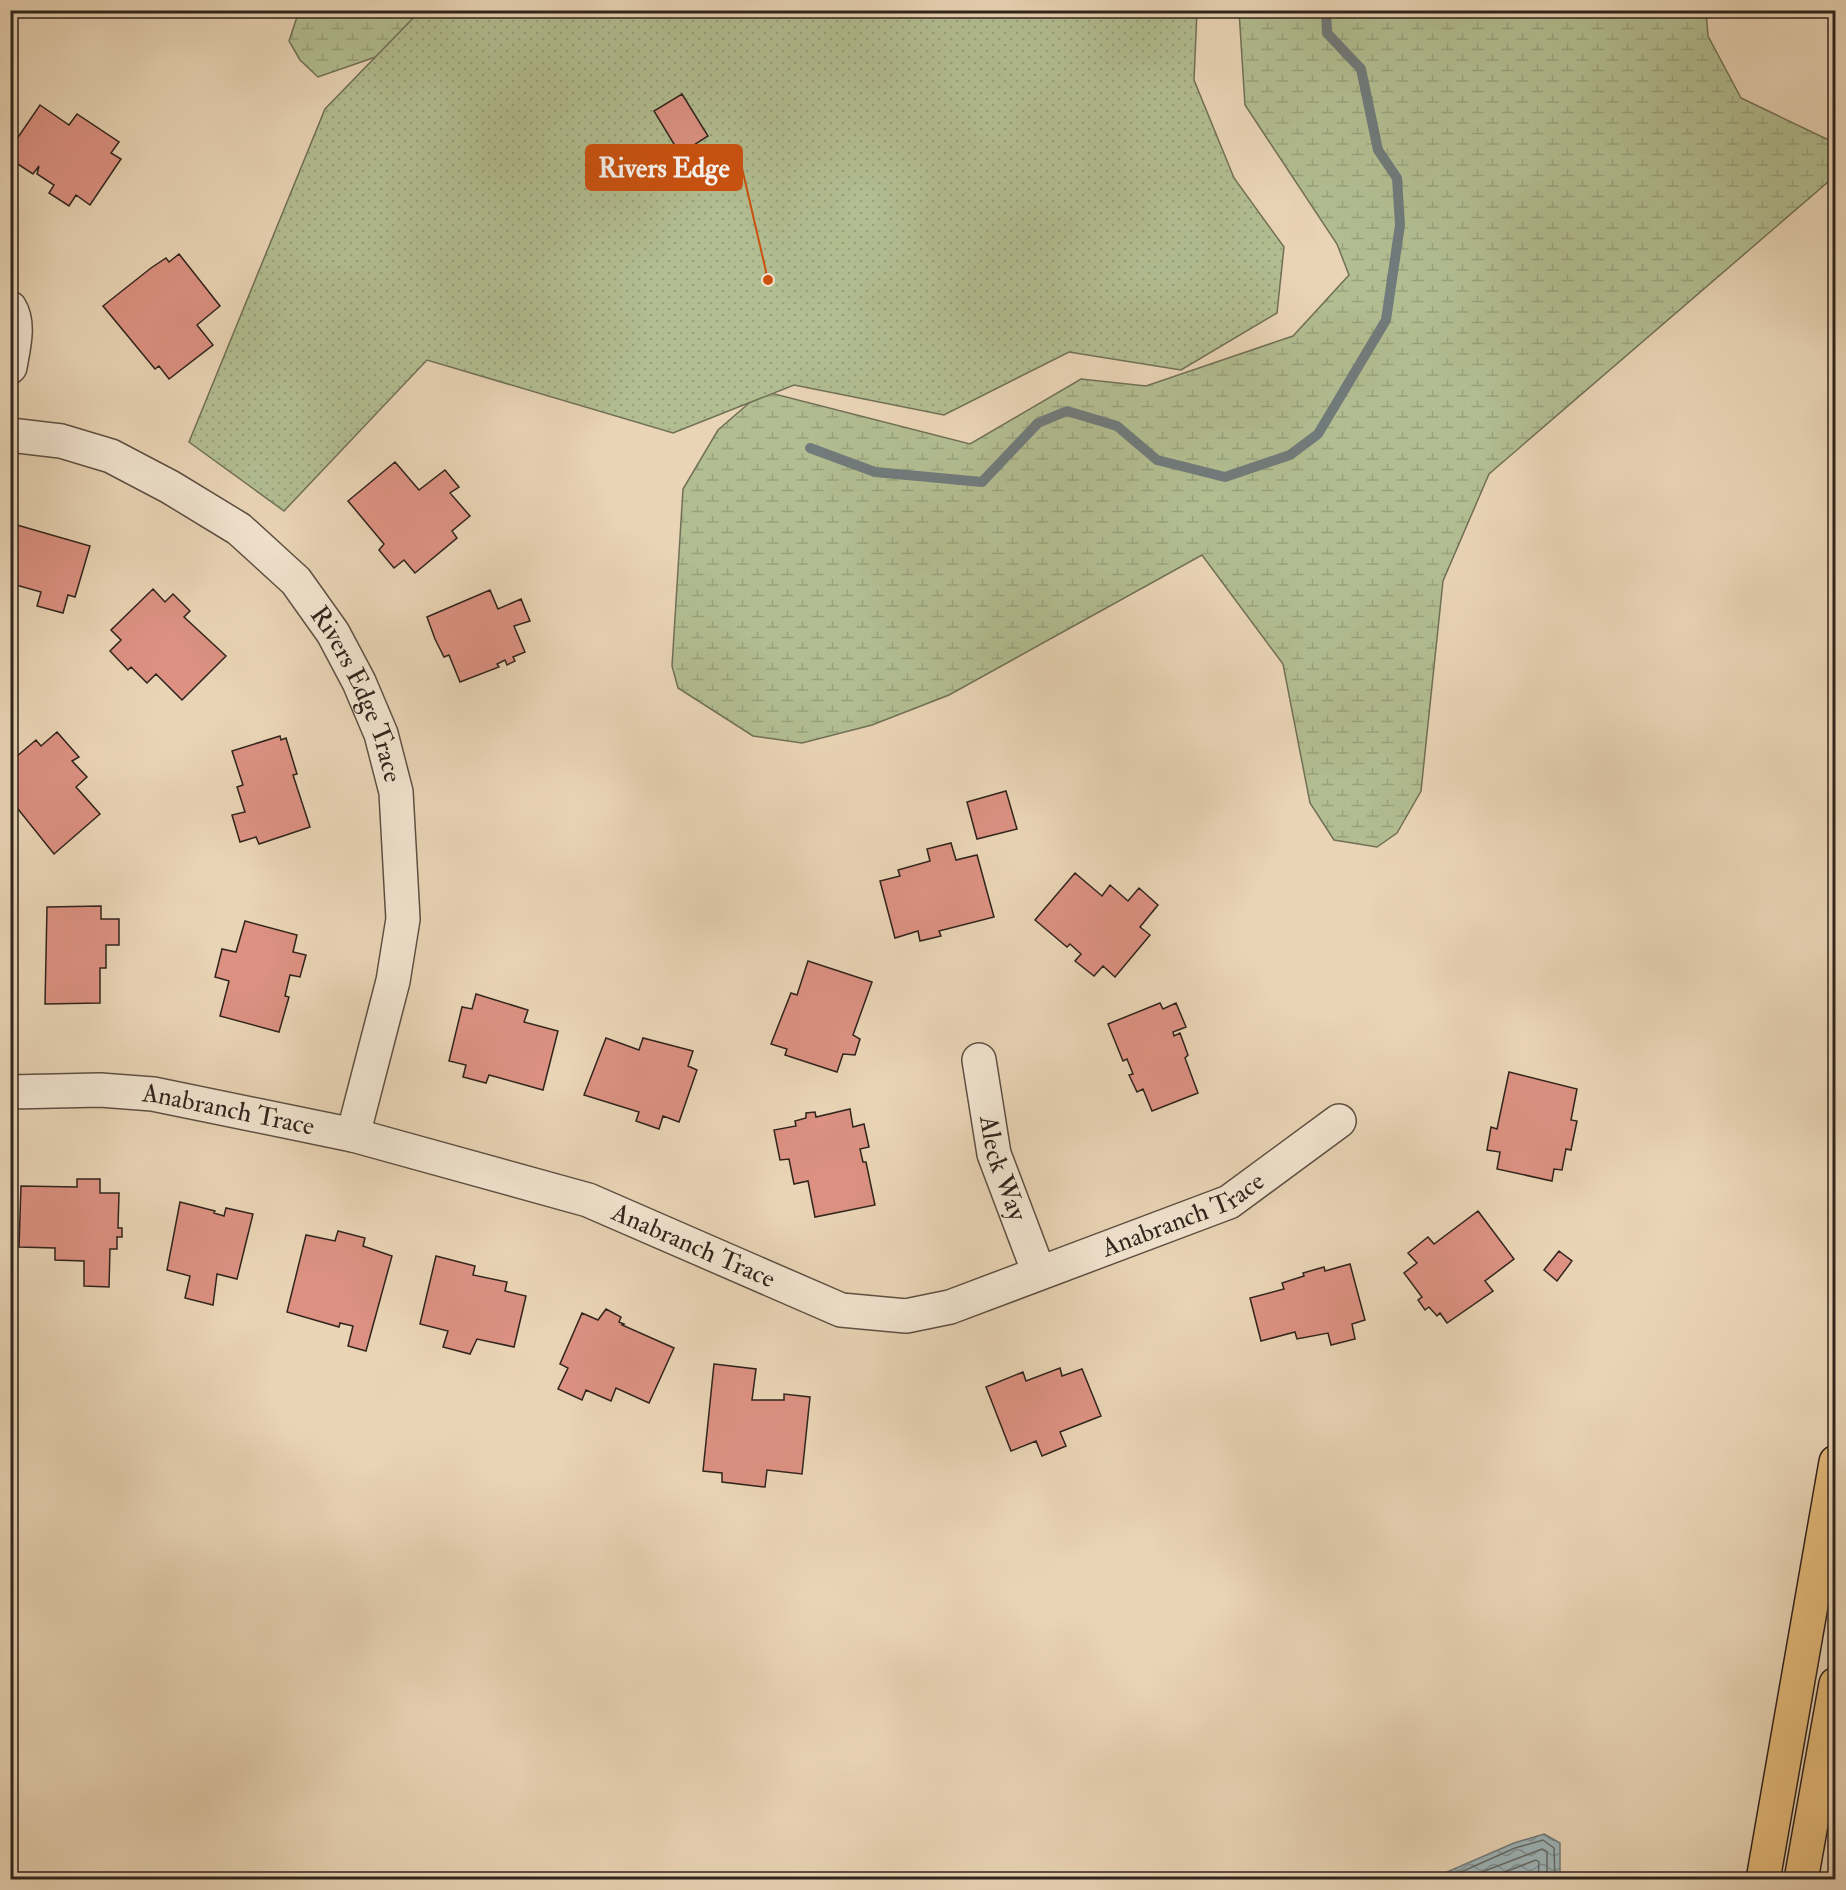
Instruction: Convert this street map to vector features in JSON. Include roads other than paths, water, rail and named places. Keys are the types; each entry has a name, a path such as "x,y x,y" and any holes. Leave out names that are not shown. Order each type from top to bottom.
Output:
{"highway":[{"path":"1763,1880 1836,1462"},
{"path":"1801,1880 1836,1684"}],"street":[{"path":"10,308 14,313 15,335 10,367"},
{"name":"Rivers Edge Trace","path":"10,435 61,441 111,456 170,487 239,529 296,581 333,633 359,682 381,734 396,792 403,919 393,981 353,1135"},
{"name":"Aleck Way","path":"979,1060 994,1154 1039,1273"},
{"name":"Anabranch Trace","path":"10,1092 100,1090 153,1094 353,1135 588,1200 841,1310 906,1316 950,1307 1228,1202 1339,1121"}],"water":[{"path":"1544,1834 1560,1843 1560,1879 1431,1879 1514,1843"}],"waterway":[{"path":"810,448 875,472 982,482 1038,423 1067,411 1117,426 1157,460 1225,477 1290,455 1318,434 1386,320 1400,225 1397,178 1378,150 1361,69 1327,33 1326,10"}],"place":[{"name":"Rivers Edge","path":"768,280"}]}
